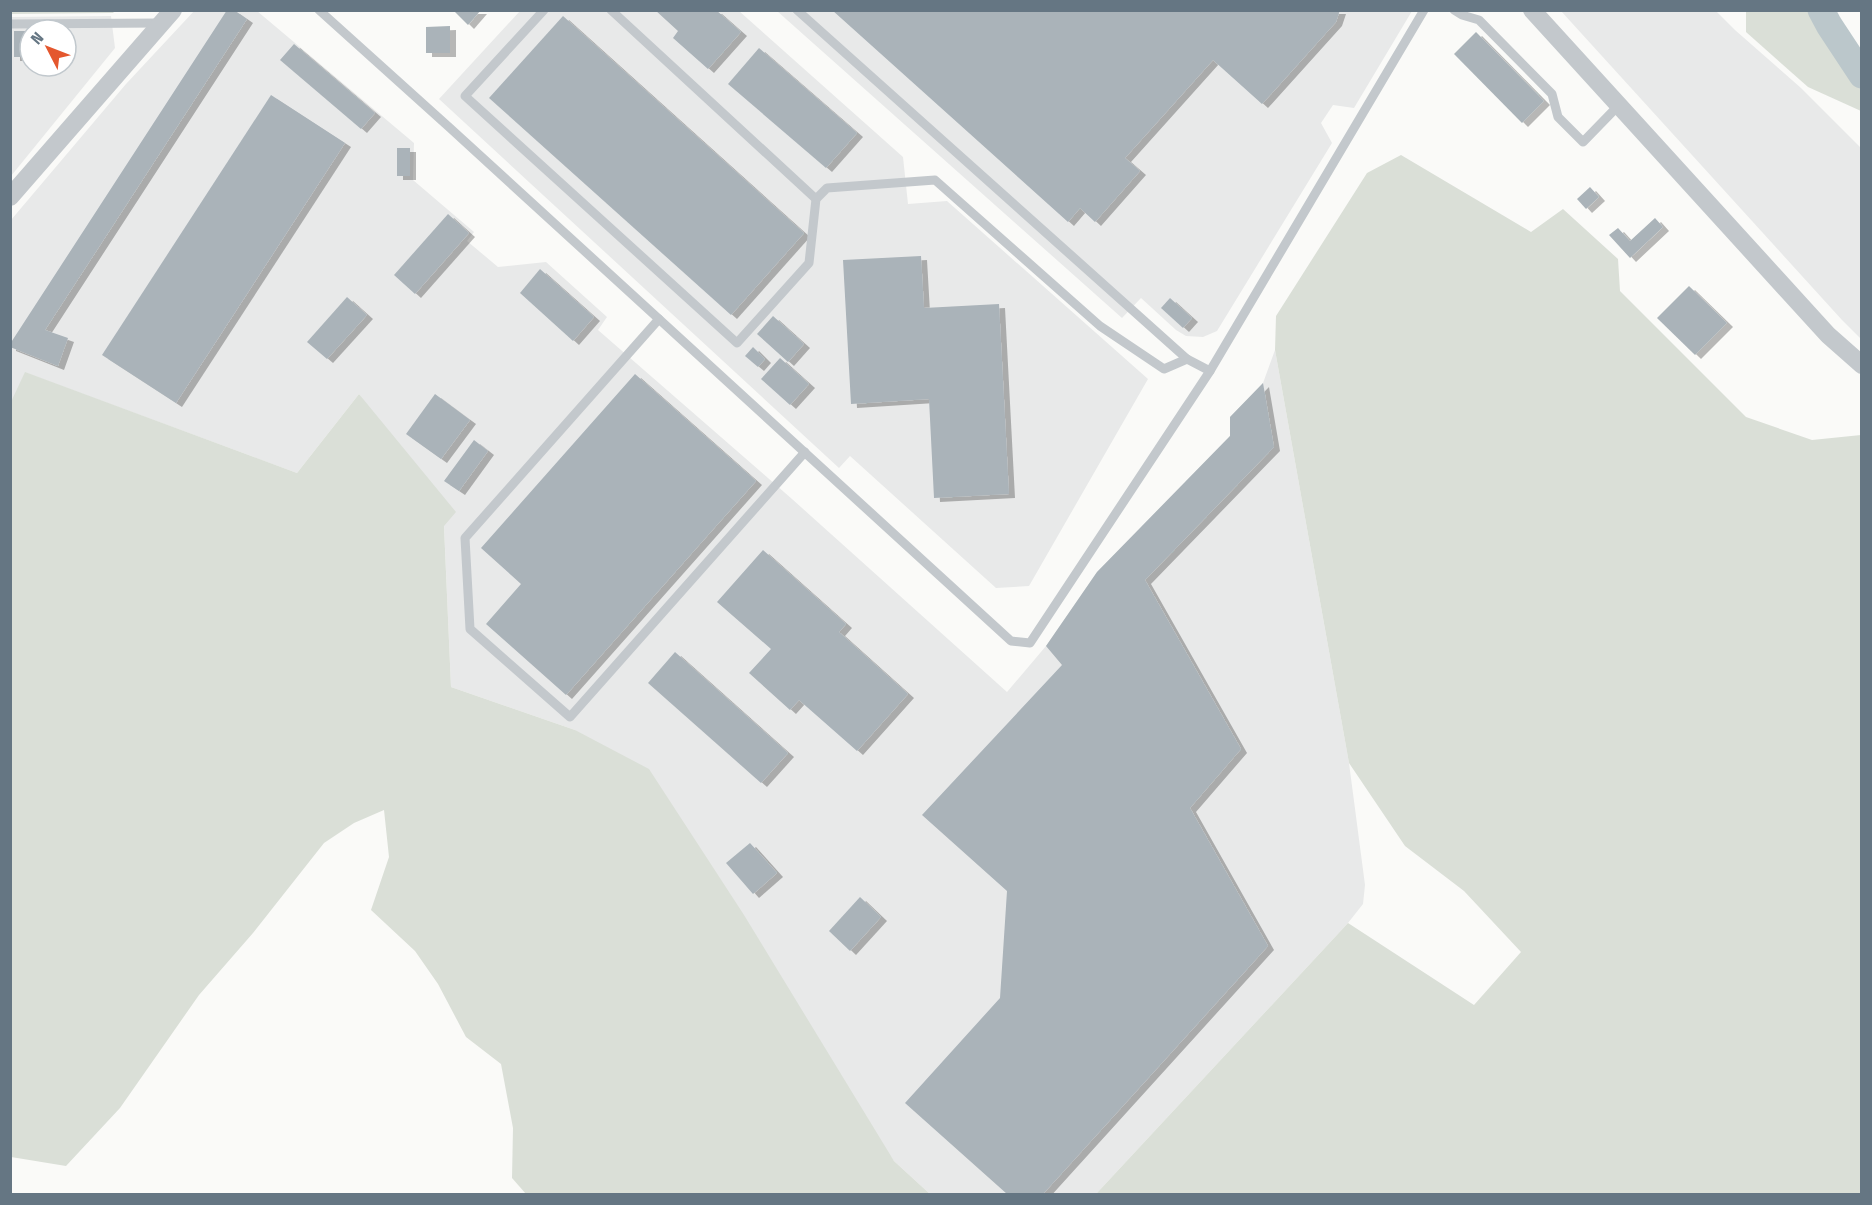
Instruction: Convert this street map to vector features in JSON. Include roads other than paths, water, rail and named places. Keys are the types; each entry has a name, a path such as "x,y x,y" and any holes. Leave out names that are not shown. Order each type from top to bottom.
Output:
{"street":[{"path":"1532,10 1828,335 1862,365"},
{"path":"10,197 167,17"}],"lane":[{"path":"319,10 1011,641 1030,643 1210,371 1424,10"},
{"path":"544,10 465,96 737,343 809,262 816,199 827,188 935,180 1100,326 1164,369 1187,359"},
{"path":"611,10 816,199"},
{"path":"797,10 1187,359 1210,371"},
{"path":"1454,10 1479,20 1552,94 1558,117 1583,142 1618,106"},
{"path":"10,24 167,17"},
{"path":"659,319 465,538 470,628 570,717 805,452"}],"waterway":[{"path":"1821,10 1862,75"}]}
